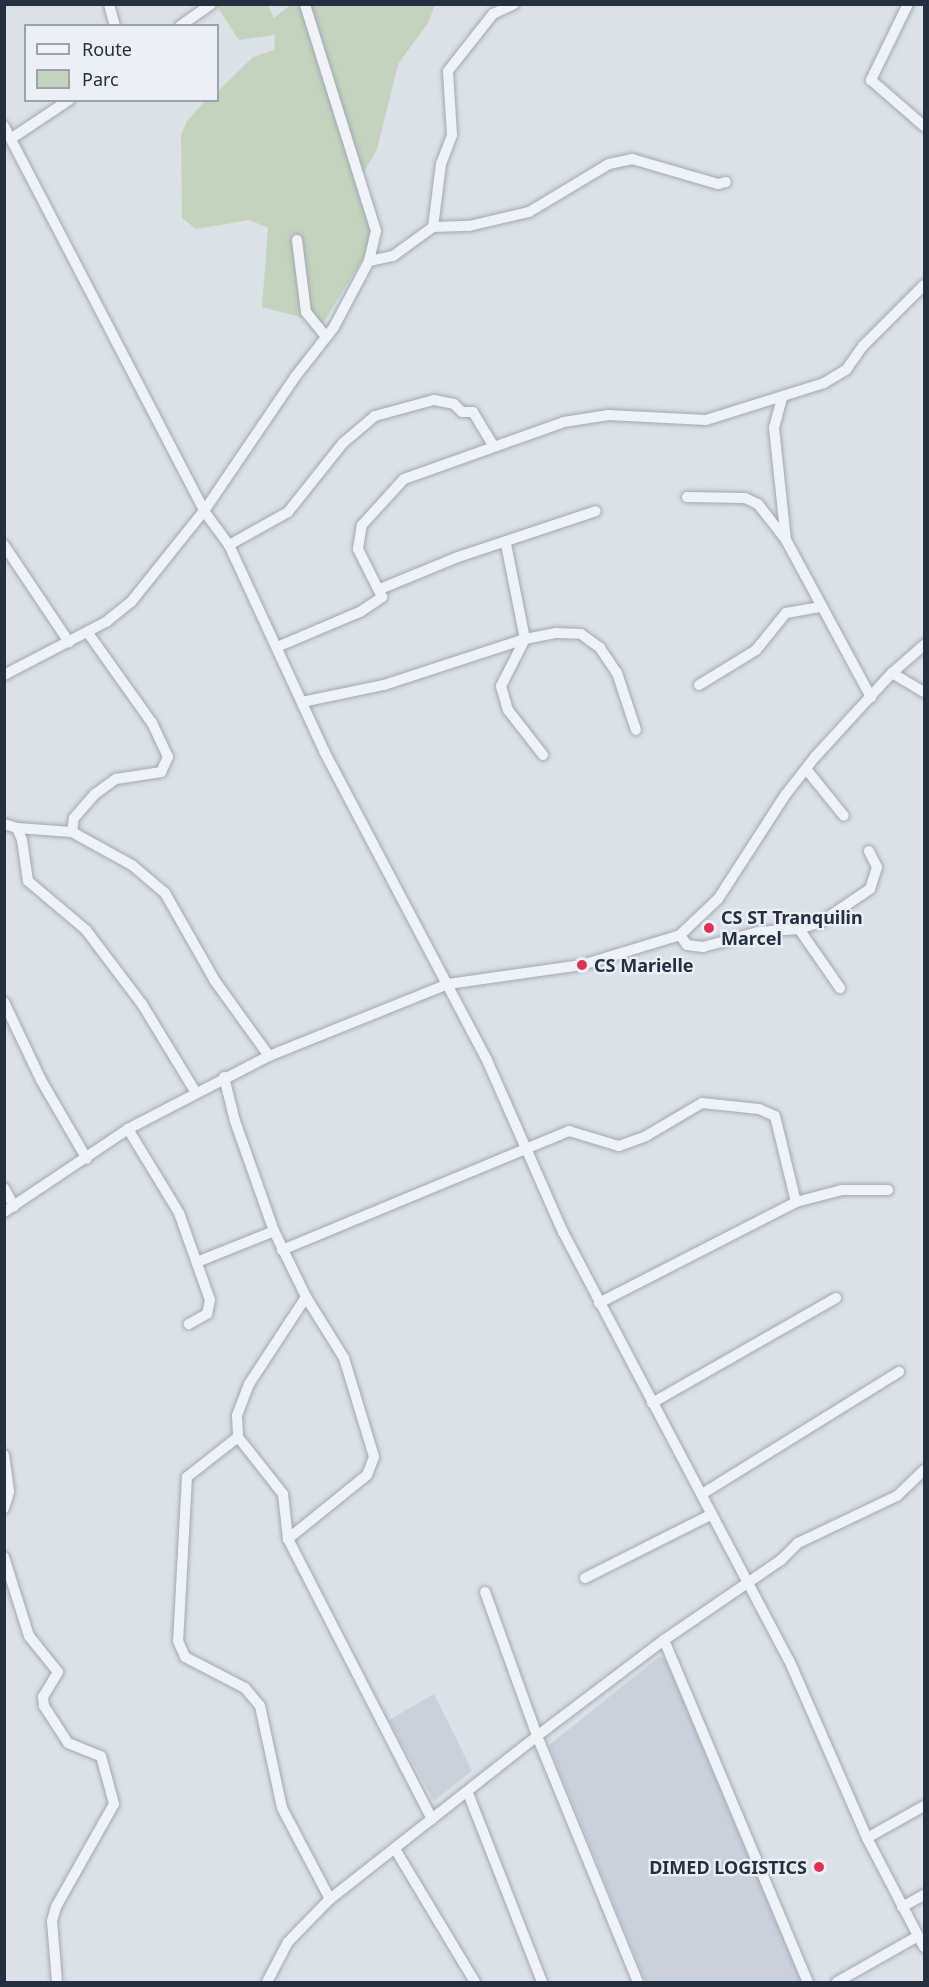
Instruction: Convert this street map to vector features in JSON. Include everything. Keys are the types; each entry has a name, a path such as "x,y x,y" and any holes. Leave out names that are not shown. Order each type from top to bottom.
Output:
{"street":[{"path":"109,4 114,24"},
{"path":"183,24 211,4"},
{"path":"4,675 88,633 131,602 204,511 326,337 369,261 376,231 305,4"},
{"path":"433,227 441,164 452,135 448,71 493,14 514,4"},
{"path":"908,4 871,80 924,126"},
{"path":"12,138 66,102"},
{"path":"4,126 204,511 229,545 302,702 448,984 599,1303 789,1660 867,1838 924,1947"},
{"path":"369,261 393,256 433,227 488,223 529,212 609,164 632,159 726,182"},
{"path":"297,240 306,312 326,337"},
{"path":"277,647 360,612 382,597 380,589 362,566 358,549 362,525 375,507 404,480 493,445 564,422 608,415 706,420 782,398 846,370 863,346 924,285"},
{"path":"782,398 774,428 786,540"},
{"path":"229,545 288,512 343,443 375,416 416,403 454,404 462,412 473,412 493,445"},
{"path":"687,496 745,498 758,504 786,540 819,607 871,697"},
{"path":"380,589 458,557 506,544 596,511"},
{"path":"506,544 525,639 501,686 508,710 543,755"},
{"path":"4,545 69,642"},
{"path":"699,685 756,650 786,613 819,607"},
{"path":"72,832 74,818 95,794 116,779 161,772 168,757 152,723 88,633"},
{"path":"302,702 384,685 525,639 556,633 581,634 600,648 617,674 636,730"},
{"path":"4,1188 9,1209 87,1159 128,1129 195,1091 269,1056 448,984 582,965 680,935 718,899 806,769 892,673 924,645"},
{"path":"892,673 924,693"},
{"path":"806,769 844,816"},
{"path":"4,824 17,828 72,832 116,854 165,893 215,981 269,1056"},
{"path":"17,828 28,881 86,930 142,1004 195,1091"},
{"path":"680,935 687,945 703,947 768,930 798,929 821,922 870,889 877,867 869,851"},
{"path":"798,929 840,988"},
{"path":"4,1002 41,1080 87,1159"},
{"path":"224,1077 235,1121 274,1232 306,1297 344,1358 374,1457 367,1475 288,1539"},
{"path":"282,1250 443,1180 569,1131 619,1146 634,1142 702,1103 769,1111 779,1123 796,1202"},
{"path":"128,1129 179,1213 211,1306 207,1314 189,1324"},
{"path":"599,1303 796,1202 842,1190 888,1190"},
{"path":"197,1262 274,1232"},
{"path":"306,1297 249,1384 237,1416 238,1437 283,1494 288,1539 432,1820"},
{"path":"652,1403 836,1298"},
{"path":"702,1494 899,1372"},
{"path":"238,1437 187,1477 178,1641 185,1657 245,1688 260,1706 282,1808 330,1899"},
{"path":"4,1455 9,1492 4,1508"},
{"path":"267,1983 288,1942 330,1899 468,1793 537,1736 664,1640 748,1584 798,1543 897,1496 924,1470"},
{"path":"585,1578 712,1514"},
{"path":"4,1557 29,1636 58,1672 43,1697 44,1706 68,1743 101,1756 114,1804 56,1907 52,1921 57,1983"},
{"path":"485,1592 537,1736 638,1983"},
{"path":"664,1640 808,1983"},
{"path":"468,1793 542,1983"},
{"path":"867,1838 924,1806"},
{"path":"395,1849 475,1983"},
{"path":"902,1907 924,1895"},
{"path":"837,1983 918,1936"}],"shaded area":[{"path":"659,1657 665,1658 801,1982 646,1982 549,1745"},
{"path":"434,1694 472,1771 434,1801 389,1720"}],"green space":[{"path":"216,5 268,5 274,18 290,5 435,5 428,23 398,64 377,149 356,186 371,225 369,249 323,323 262,307 268,228 250,220 196,229 182,218 181,135 187,121 204,102 219,102 219,90 253,57 274,50 275,35 239,40"}],"place":[{"name":"CS ST Tranquilin Marcel","path":"709,928"},
{"name":"CS Marielle","path":"582,965"},
{"name":"DIMED LOGISTICS","path":"819,1867"}]}
